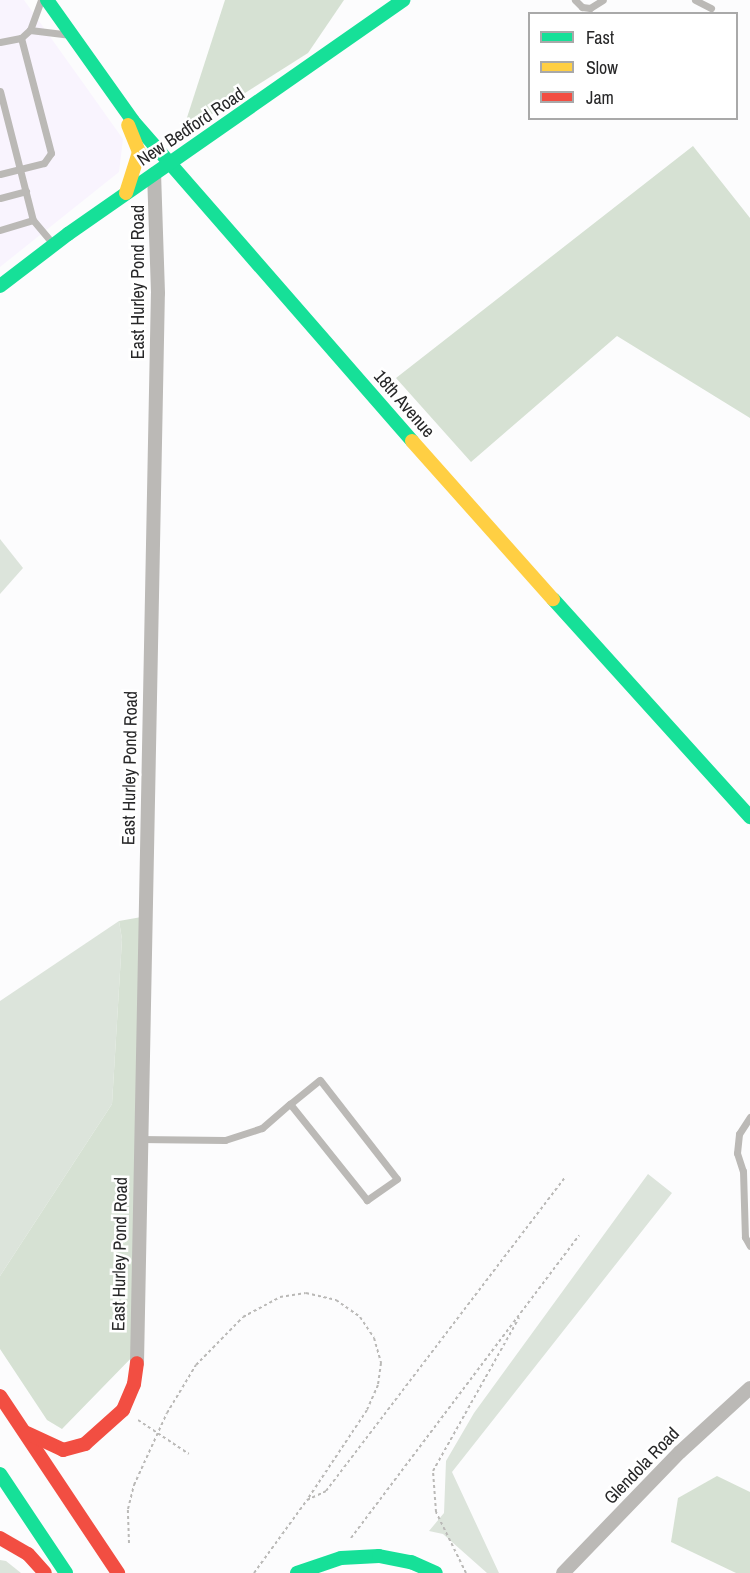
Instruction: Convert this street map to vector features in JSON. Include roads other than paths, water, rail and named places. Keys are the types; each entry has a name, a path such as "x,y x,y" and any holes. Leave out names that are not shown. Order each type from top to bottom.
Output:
{"main road":[{"name":"18th Avenue","path":"47,0 102,79 170,165 484,523 750,817"},
{"name":"New Bedford Road","path":"0,286 126,193 170,165 403,0"},
{"path":"102,79 136,139 138,163 126,193"},
{"path":"23,1430 47,1445 77,1448 103,1431 123,1410 134,1384 137,1363"},
{"path":"0,1396 118,1573"},
{"path":"0,1474 66,1573"},
{"path":"0,1538 19,1547 45,1573"},
{"path":"297,1573 341,1558 396,1558 436,1573"}],"street":[{"name":"East Hurley Pond Road","path":"137,1363 159,293 154,174"},
{"name":"Glendola Road","path":"564,1573 680,1452 750,1388"}],"lane":[{"path":"0,42 21,38 30,30 41,0"},
{"path":"575,0 582,7 590,8 603,0"},
{"path":"695,0 711,8"},
{"path":"30,30 71,35"},
{"path":"0,174 44,163 51,153 21,38"},
{"path":"0,91 33,220 53,245"},
{"path":"0,198 26,191"},
{"path":"0,230 33,220"},
{"path":"140,1139 225,1140 262,1128 290,1104 320,1080 397,1179 367,1200 290,1104"},
{"path":"750,1117 739,1134 737,1154 742,1171 745,1237 750,1246"}]}
